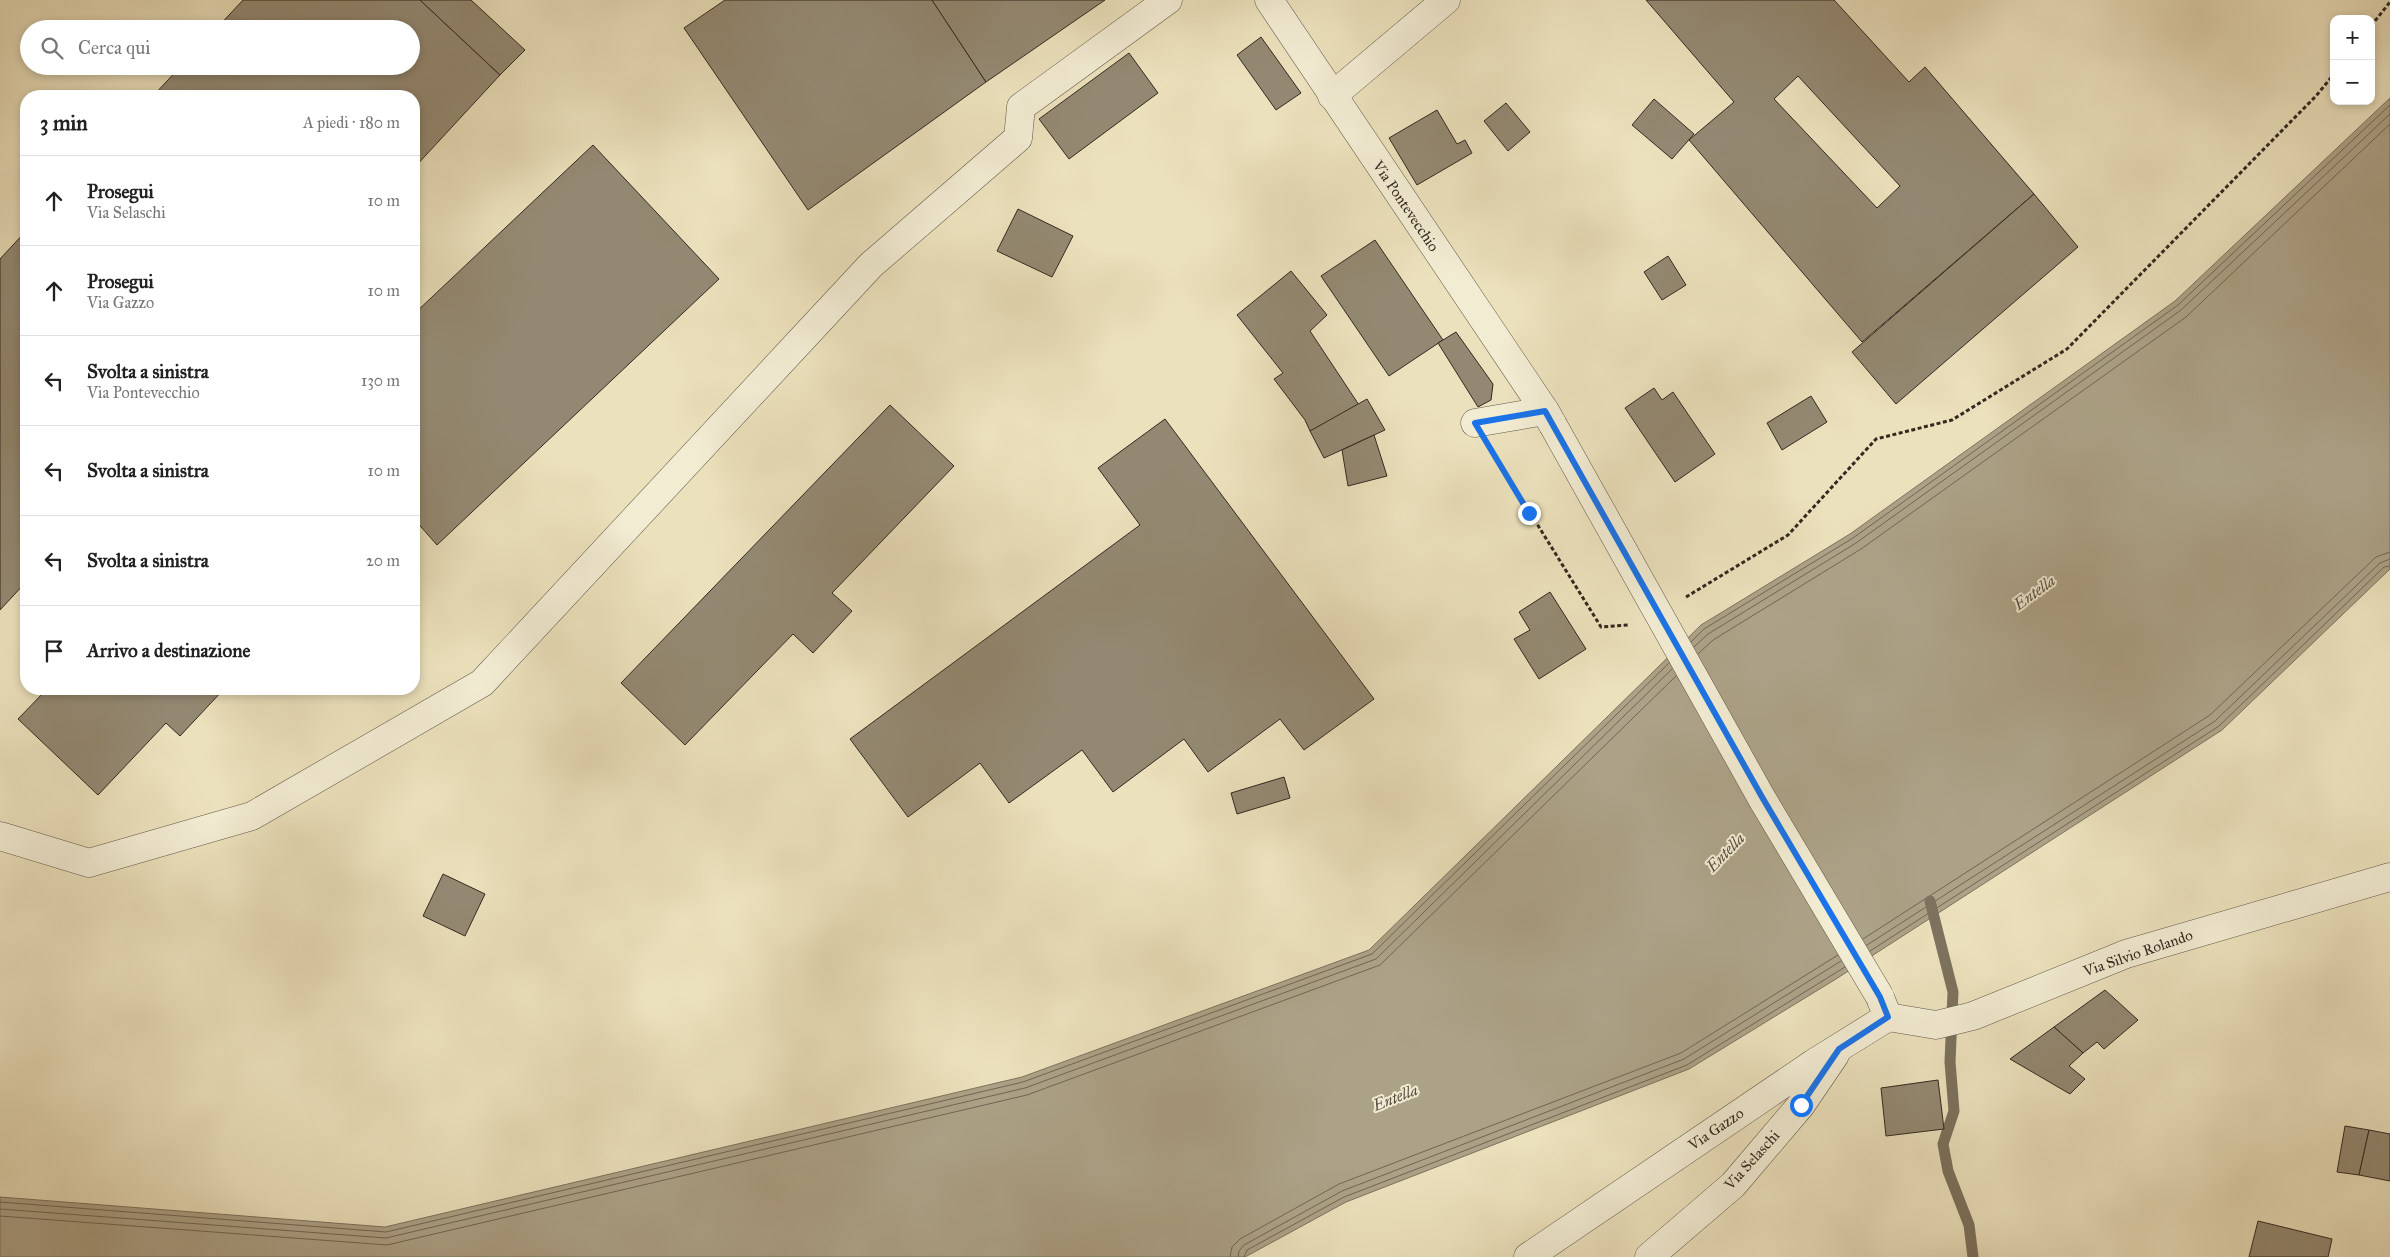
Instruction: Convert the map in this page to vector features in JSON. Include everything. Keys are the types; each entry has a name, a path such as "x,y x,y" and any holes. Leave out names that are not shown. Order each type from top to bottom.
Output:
{"street":[{"path":"0,836 89,863 252,816 482,683 871,265 1018,138 1020,107 1168,0"},
{"name":"Via Pontevecchio","path":"1269,0 1549,418 1762,797 1884,1007"},
{"path":"1332,96 1446,0"},
{"path":"1475,423 1549,418"},
{"name":"Via Silvio Rolando","path":"1884,1007 1936,1025 1973,1016 2126,954 2390,877"},
{"name":"Via Gazzo","path":"1528,1257 1806,1068 1839,1049 1884,1007"},
{"name":"Via Selaschi","path":"1649,1257 1733,1185 1801,1105 1839,1049"}],"path":[{"path":"2375,21 2390,2"},
{"path":"1678,602 1788,536 1876,439 1952,420 2067,349 2316,96 2330,79"},
{"path":"1475,423 1601,627 1636,624"}],"water":[{"name":"Entella","path":"2390,98 2390,569 2222,730 1836,979 1689,1069 1346,1202 1245,1257 0,1257 0,1197 385,1227 1022,1077 1369,950 1701,625 1850,534 2175,301"}],"building":[{"path":"243,0 420,0 500,75 420,162 420,90 159,90 173,75 420,75 420,20 224,20"},
{"path":"420,0 471,0 525,50 500,75"},
{"path":"725,0 932,0 986,82 808,210 684,28"},
{"path":"932,0 1105,0 986,82"},
{"path":"1646,0 1834,0 1909,82 1925,67 2034,194 1862,342 1689,140 1734,102","holes":["1798,76 1900,186 1877,208 1774,99"]},
{"path":"1261,37 1301,93 1276,110 1237,55"},
{"path":"1129,53 1158,93 1069,159 1039,119"},
{"path":"1654,99 1694,134 1672,159 1632,125"},
{"path":"1506,103 1530,132 1508,151 1484,121"},
{"path":"1437,110 1457,144 1465,140 1472,153 1417,185 1389,138"},
{"path":"593,145 719,279 437,545 420,526 420,308"},
{"path":"2034,194 2078,247 1896,404 1852,352"},
{"path":"1018,209 1073,236 1052,277 997,251"},
{"path":"20,237 20,588 0,610 0,259"},
{"path":"1375,240 1443,340 1389,376 1321,276"},
{"path":"1668,256 1686,285 1662,300 1644,272"},
{"path":"1291,271 1327,315 1310,331 1359,405 1310,431 1305,420 1274,379 1283,373 1237,315"},
{"path":"1456,332 1493,384 1491,400 1478,407 1438,343"},
{"path":"1654,388 1662,400 1673,392 1715,454 1675,482 1625,408"},
{"path":"1811,396 1827,422 1782,450 1767,423"},
{"path":"1367,399 1385,430 1324,458 1310,431"},
{"path":"890,405 954,466 832,593 852,611 813,653 793,634 685,745 621,683"},
{"path":"1165,419 1374,699 1304,750 1280,719 1208,772 1184,739 1113,792 1082,750 1009,803 980,763 908,817 850,739 1140,525 1098,468"},
{"path":"1374,435 1387,476 1348,486 1342,450"},
{"path":"1550,592 1586,649 1539,679 1514,639 1530,630 1519,612"},
{"path":"41,695 218,695 180,736 166,723 98,795 18,719"},
{"path":"1284,777 1290,798 1237,814 1231,793"},
{"path":"443,874 485,894 465,936 423,916"},
{"path":"2105,990 2138,1020 2104,1049 2097,1042 2083,1053 2054,1027"},
{"path":"2054,1027 2083,1053 2069,1066 2085,1079 2070,1094 2010,1059"},
{"path":"1938,1080 1944,1129 1886,1136 1881,1088"},
{"path":"2345,1126 2369,1130 2359,1175 2337,1172"},
{"path":"2369,1130 2390,1134 2390,1181 2359,1175"},
{"path":"2258,1221 2332,1239 2328,1257 2249,1257"}],"waterway":[{"path":"1930,901 1953,992 1950,1062 1954,1111 1943,1144 1948,1171 1969,1225 1973,1257"}],"route":[{"path":"1529,513 1475,423 1545,411 1762,797 1880,997 1888,1017 1839,1049 1801,1105"}]}
